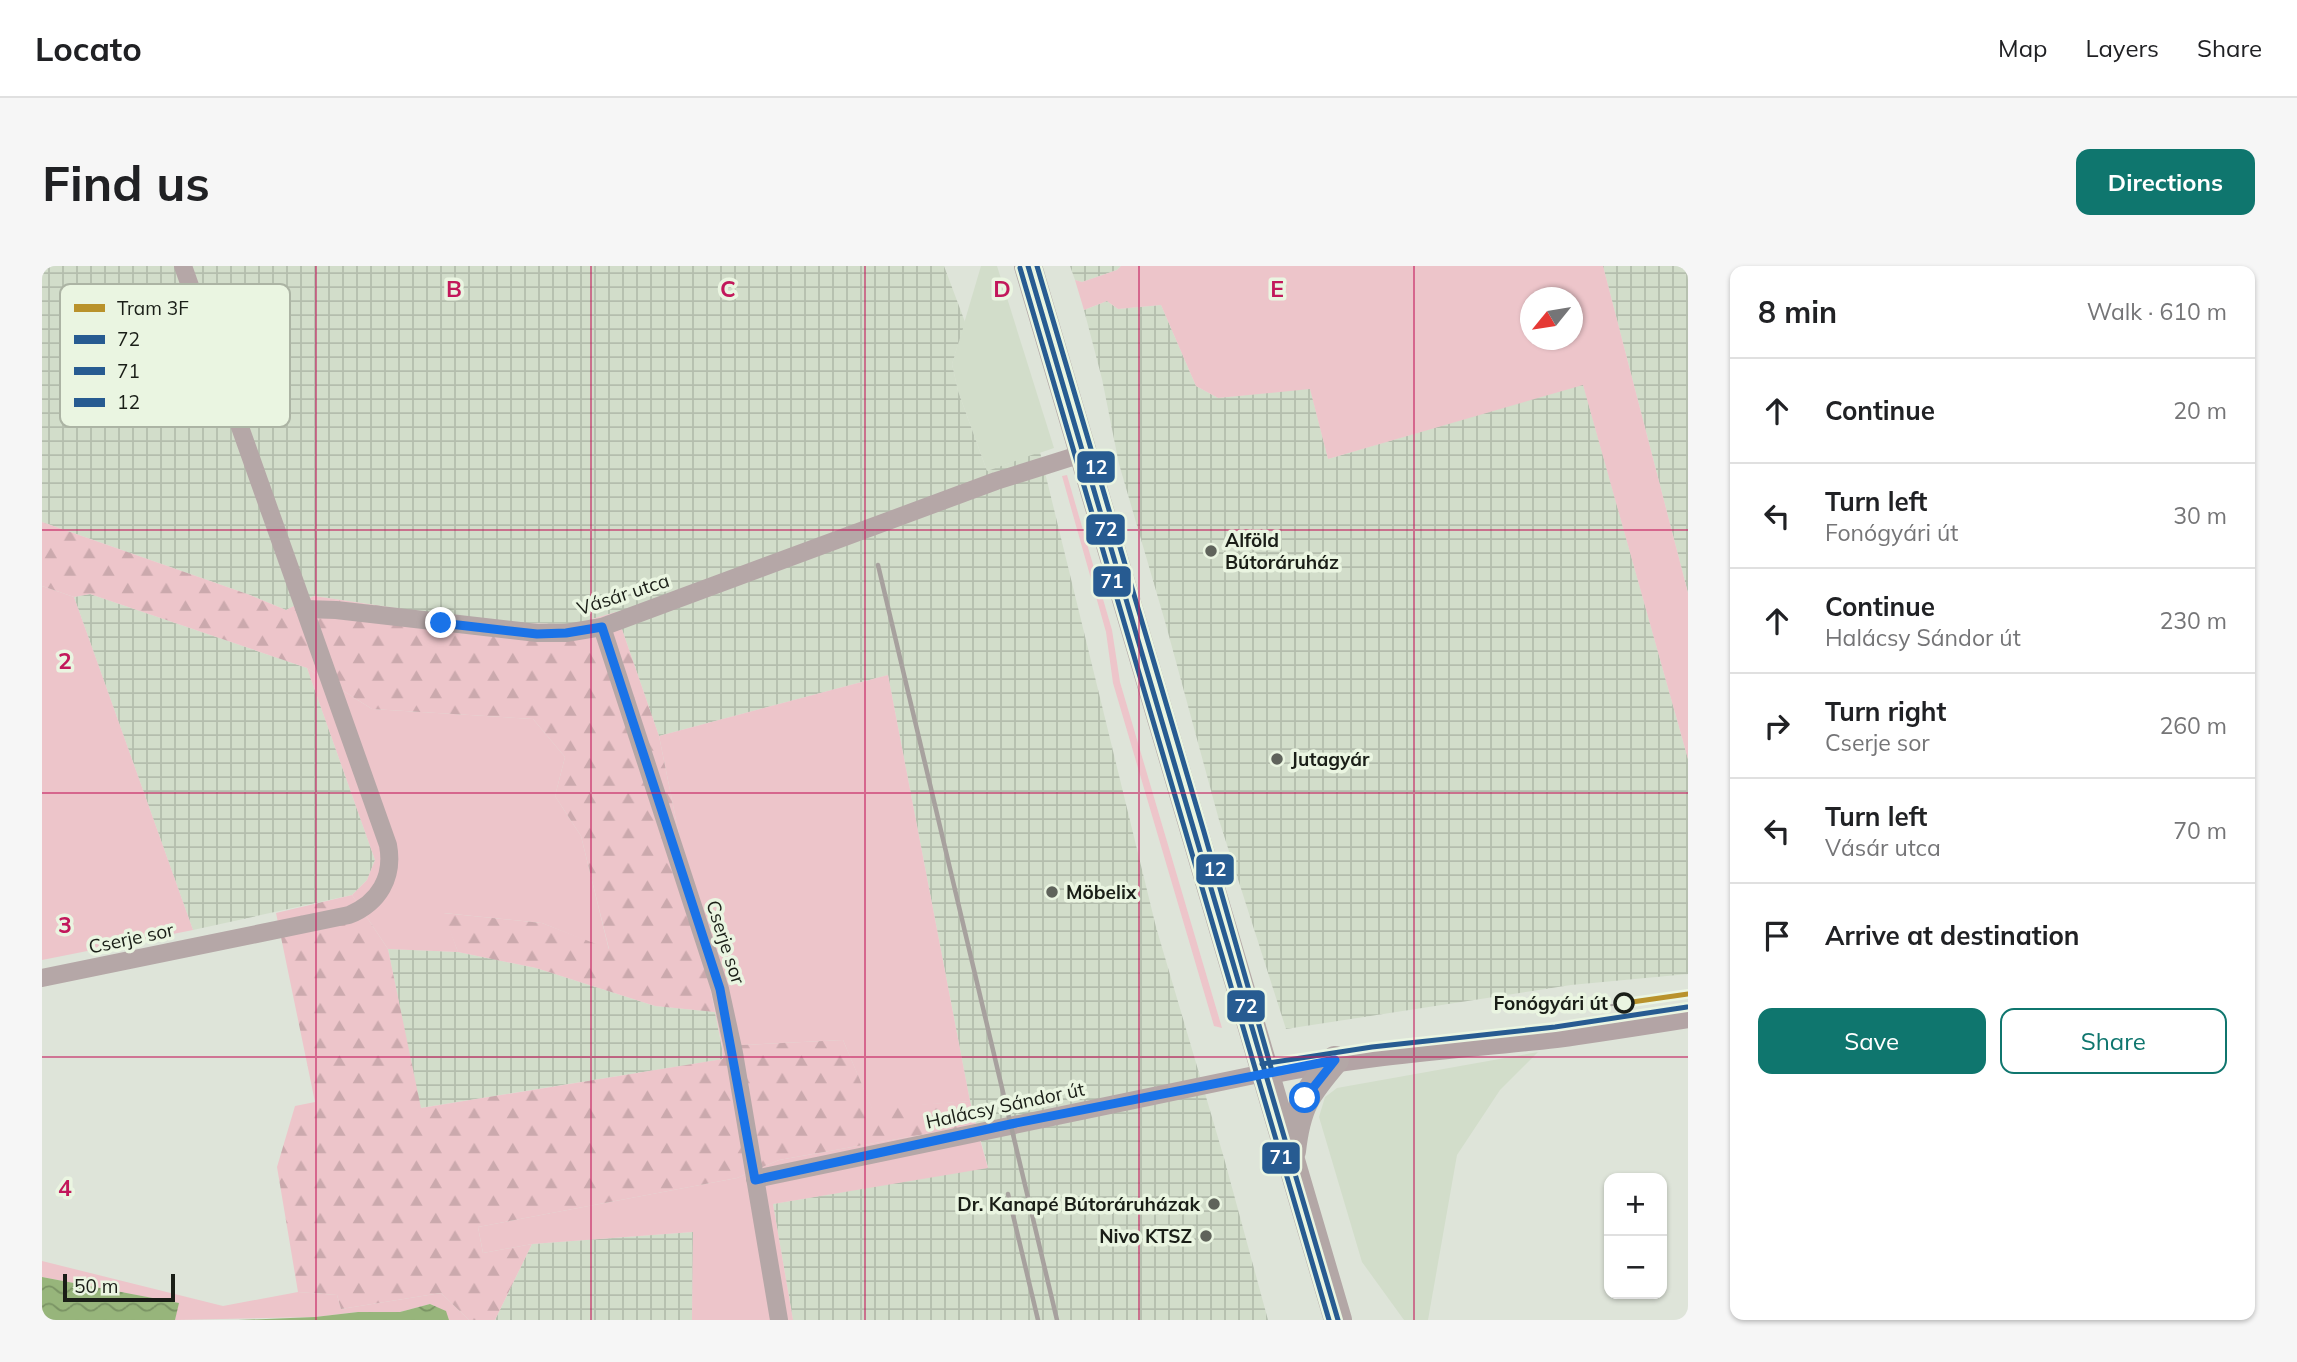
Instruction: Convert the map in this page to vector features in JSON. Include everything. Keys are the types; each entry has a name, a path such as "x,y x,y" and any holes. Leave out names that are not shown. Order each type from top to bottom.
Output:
{"main road":[{"path":"1028,266 1338,1320"},
{"path":"1290,1161 1295,1122 1305,1098 1335,1060"}],"street":[{"path":"183,266 189,284"},
{"path":"240,427 305,609"},
{"name":"Vásár utca","path":"305,609 336,610 537,634 566,633 602,627 996,481 1085,453"},
{"name":"Cserje sor","path":"42,978 349,915 367,906 381,891 389,873 388,845 305,609"},
{"name":"Cserje sor","path":"602,627 720,989 779,1320"},
{"path":"1264,1073 1335,1060 1556,1036 1688,1016"},
{"name":"Halácsy Sándor út","path":"755,1180 1264,1073"}],"shaded area":[{"path":"42,266 944,266 965,322 952,364 958,391 987,471 1040,452 1156,927 1268,1320 793,1320 773,1204 988,1167 970,1101 888,675 659,736 616,612 575,624 496,623 314,596 286,610 42,522"},
{"path":"981,266 997,266 1054,448 987,471 958,391 952,364"},
{"path":"1070,266 1121,266 1117,270 1082,282 1075,280"},
{"path":"1603,266 1688,266 1688,593"},
{"path":"1107,301 1118,309 1161,305 1196,386 1218,398 1310,388 1328,459 1583,384 1688,759 1688,974 1571,985 1286,1029 1219,820 1119,464 1102,379 1084,310"},
{"path":"90,594 307,668 375,860 367,880 352,895 193,930 74,597"},
{"path":"388,949 458,952 536,968 655,1006 715,1012 724,1059 420,1108"},
{"path":"1538,1052 1500,1090 1457,1155 1428,1320 1404,1320 1362,1262 1319,1117 1325,1097 1337,1088"},
{"path":"693,1232 692,1320 495,1320 532,1244"}],"green space":[{"path":"1121,266 1603,266 1688,593 1688,759 1583,385 1328,459 1310,389 1218,398 1196,386 1161,305 1118,309 1107,301 1084,310 1075,280 1082,282 1117,270"},
{"path":"1067,475 1112,630 1120,682 1222,1028 1214,1026 1113,683 1106,632 1062,476"},
{"path":"42,522 286,610 314,596 496,623 575,624 616,612 659,736 715,1012 655,1006 536,968 458,952 443,913 542,923 609,949 581,836 555,796 565,757 533,719 372,709 307,668 90,594 74,597 42,586"},
{"path":"42,586 74,597 193,930 42,960"},
{"path":"307,668 372,709 533,719 565,757 555,796 581,836 609,950 542,923 444,913 458,952 388,949 352,895 367,880 375,860"},
{"path":"888,675 970,1101 872,1109 843,1040 722,1046 659,736"},
{"path":"352,895 388,949 421,1108 723,1059 722,1046 843,1040 872,1108 970,1101 976,1125 779,1160 737,1178 478,1227 483,1253 532,1244 495,1320 469,1320 441,1293 341,1309 337,1295 298,1292 277,1167 295,1106 315,1102 276,913"},
{"path":"976,1125 988,1168 773,1204 793,1320 692,1320 693,1232 532,1244 483,1253 478,1227 737,1178 779,1160"},
{"path":"42,1261 223,1306 298,1292 337,1295 341,1309 441,1293 469,1320 449,1320 445,1311 430,1304 400,1312 175,1320 178,1303 42,1277"}],"water":[{"path":"42,1277 179,1303 175,1320 42,1320"},
{"path":"430,1304 446,1311 449,1320 238,1320 400,1312"}],"tram line":[{"name":"3F","path":"1618,1004 1688,994"},
{"path":"1601,1007 1618,1004"}],"railway":[{"path":"878,565 1057,1320"},
{"path":"1008,1194 1038,1320"}],"transit line":[{"name":"72","path":"1028,266 1338,1320"},
{"name":"12","path":"1037,266 1272,1071"},
{"name":"71","path":"1020,268 1329,1320"},
{"name":"12","path":"1262,1064 1372,1047 1555,1027 1687,1007"}],"place":[{"name":"Alföld Bútoráruház","path":"1211,551"},
{"name":"Jutagyár","path":"1277,759"},
{"name":"Möbelix","path":"1052,892"},
{"name":"Fonógyári út","path":"1624,1003"},
{"name":"Dr. Kanapé Bútoráruházak","path":"1214,1204"},
{"name":"Nivo KTSZ","path":"1206,1236"}],"route":[{"path":"441,623 537,634 566,633 602,627 720,989 734,1053 755,1180 1011,1124 1335,1060 1305,1098"}]}
